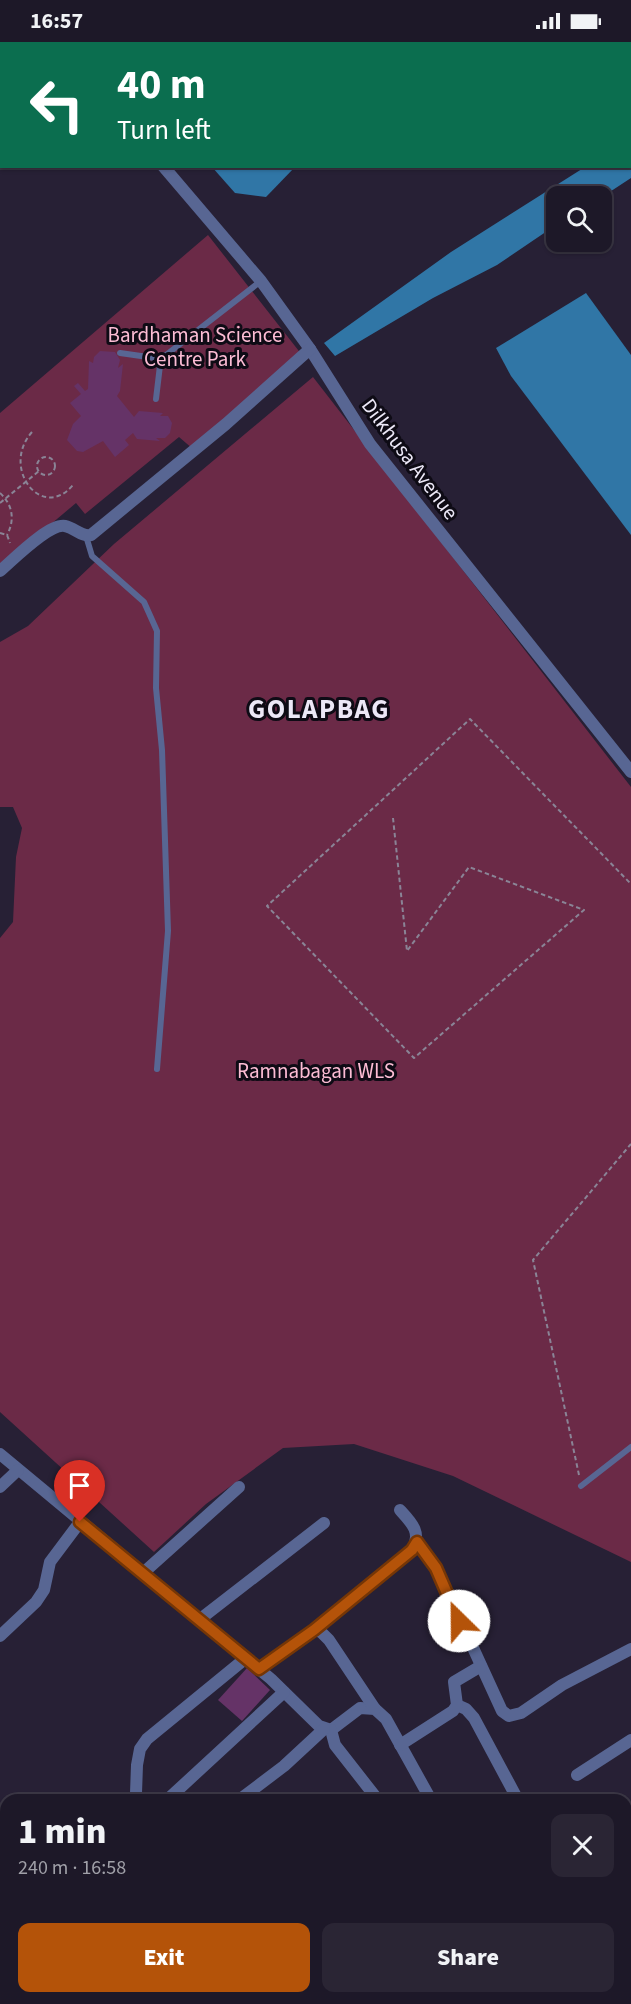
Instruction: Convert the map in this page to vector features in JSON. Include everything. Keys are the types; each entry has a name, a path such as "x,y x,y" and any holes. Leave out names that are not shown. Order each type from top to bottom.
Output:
{"street":[{"name":"Dilkhusa Avenue","path":"165,168 261,281 310,349 370,444 631,772"},
{"path":"0,571 47,532 58,526 66,526 86,536 91,535 226,424 310,349"},
{"path":"0,1454 246,1658 327,1730 335,1745 373,1794"},
{"path":"0,1487 18,1470"},
{"path":"142,1574 239,1487"},
{"path":"400,1510 416,1529 417,1542 436,1568 502,1711 515,1716 562,1684 631,1649"},
{"path":"0,1636 36,1602 44,1590 50,1562 80,1522"},
{"path":"199,1620 324,1523"},
{"path":"259,1669 314,1630 412,1550 417,1542"},
{"path":"314,1630 321,1632 329,1640 375,1709 386,1719 428,1794"},
{"path":"136,1794 138,1757 147,1739 246,1658"},
{"path":"457,1705 454,1682 481,1666"},
{"path":"174,1794 284,1692"},
{"path":"400,1745 457,1705"},
{"path":"457,1705 466,1709 474,1718 515,1794"},
{"path":"247,1794 327,1730 360,1708 375,1709"},
{"path":"577,1775 631,1740"}],"lane":[{"path":"120,353 161,357 261,281"},
{"path":"156,399 161,357"},
{"path":"86,536 92,556 144,602 157,631 156,688 162,750 168,931 157,1069"},
{"path":"581,1486 631,1448"}],"path":[{"path":"18,446 32,432"},
{"path":"46,457 52,460 52,472 44,475 39,471 37,465 41,458 46,457"},
{"path":"0,503 39,471"},
{"path":"18,481 34,495 49,497 61,495 74,485"},
{"path":"0,494 6,499 12,513 7,536 10,543 8,549"},
{"path":"0,534 7,536"},
{"path":"393,818 407,951 469,867 584,910 414,1058 267,906 470,719 631,884"},
{"path":"581,1486 533,1260 631,1144"}],"green space":[{"name":"Bardhaman Science Centre Park","path":"208,235 302,355 193,449 179,437 85,514 76,503 0,567 0,413"},
{"name":"Ramnabagan WLS","path":"313,377 631,787 631,1562 453,1476 354,1444 283,1448 206,1504 154,1552 0,1412 0,938 13,922 16,857 22,828 13,807 0,807 0,642 28,626 114,544"}],"water":[{"path":"213,168 294,168 266,197 235,193"},
{"path":"583,168 631,168 631,178 612,190 612,186 555,186"},
{"path":"546,192 546,232 497,265 433,298 335,356 324,343 451,252"},
{"path":"586,293 631,355 631,535 511,376 496,348"}],"building":[{"path":"100,351 115,352 120,360 118,368 123,364 120,391 117,396 134,417 139,411 163,413 160,416 168,416 172,423 170,433 165,438 156,438 160,441 137,439 133,433 125,440 129,445 115,457 103,441 83,452 77,451 67,440 73,424 81,416 70,403 81,394 74,386 78,383 85,391 88,389 89,361 93,363 94,357"},
{"path":"247,1668 270,1690 242,1721 218,1700"}],"district":[{"name":"GOLAPBAG","path":"319,709"}],"route":[{"path":"80,1522 259,1669 302,1636 314,1630 412,1550 417,1542 436,1568 459,1621"}]}
